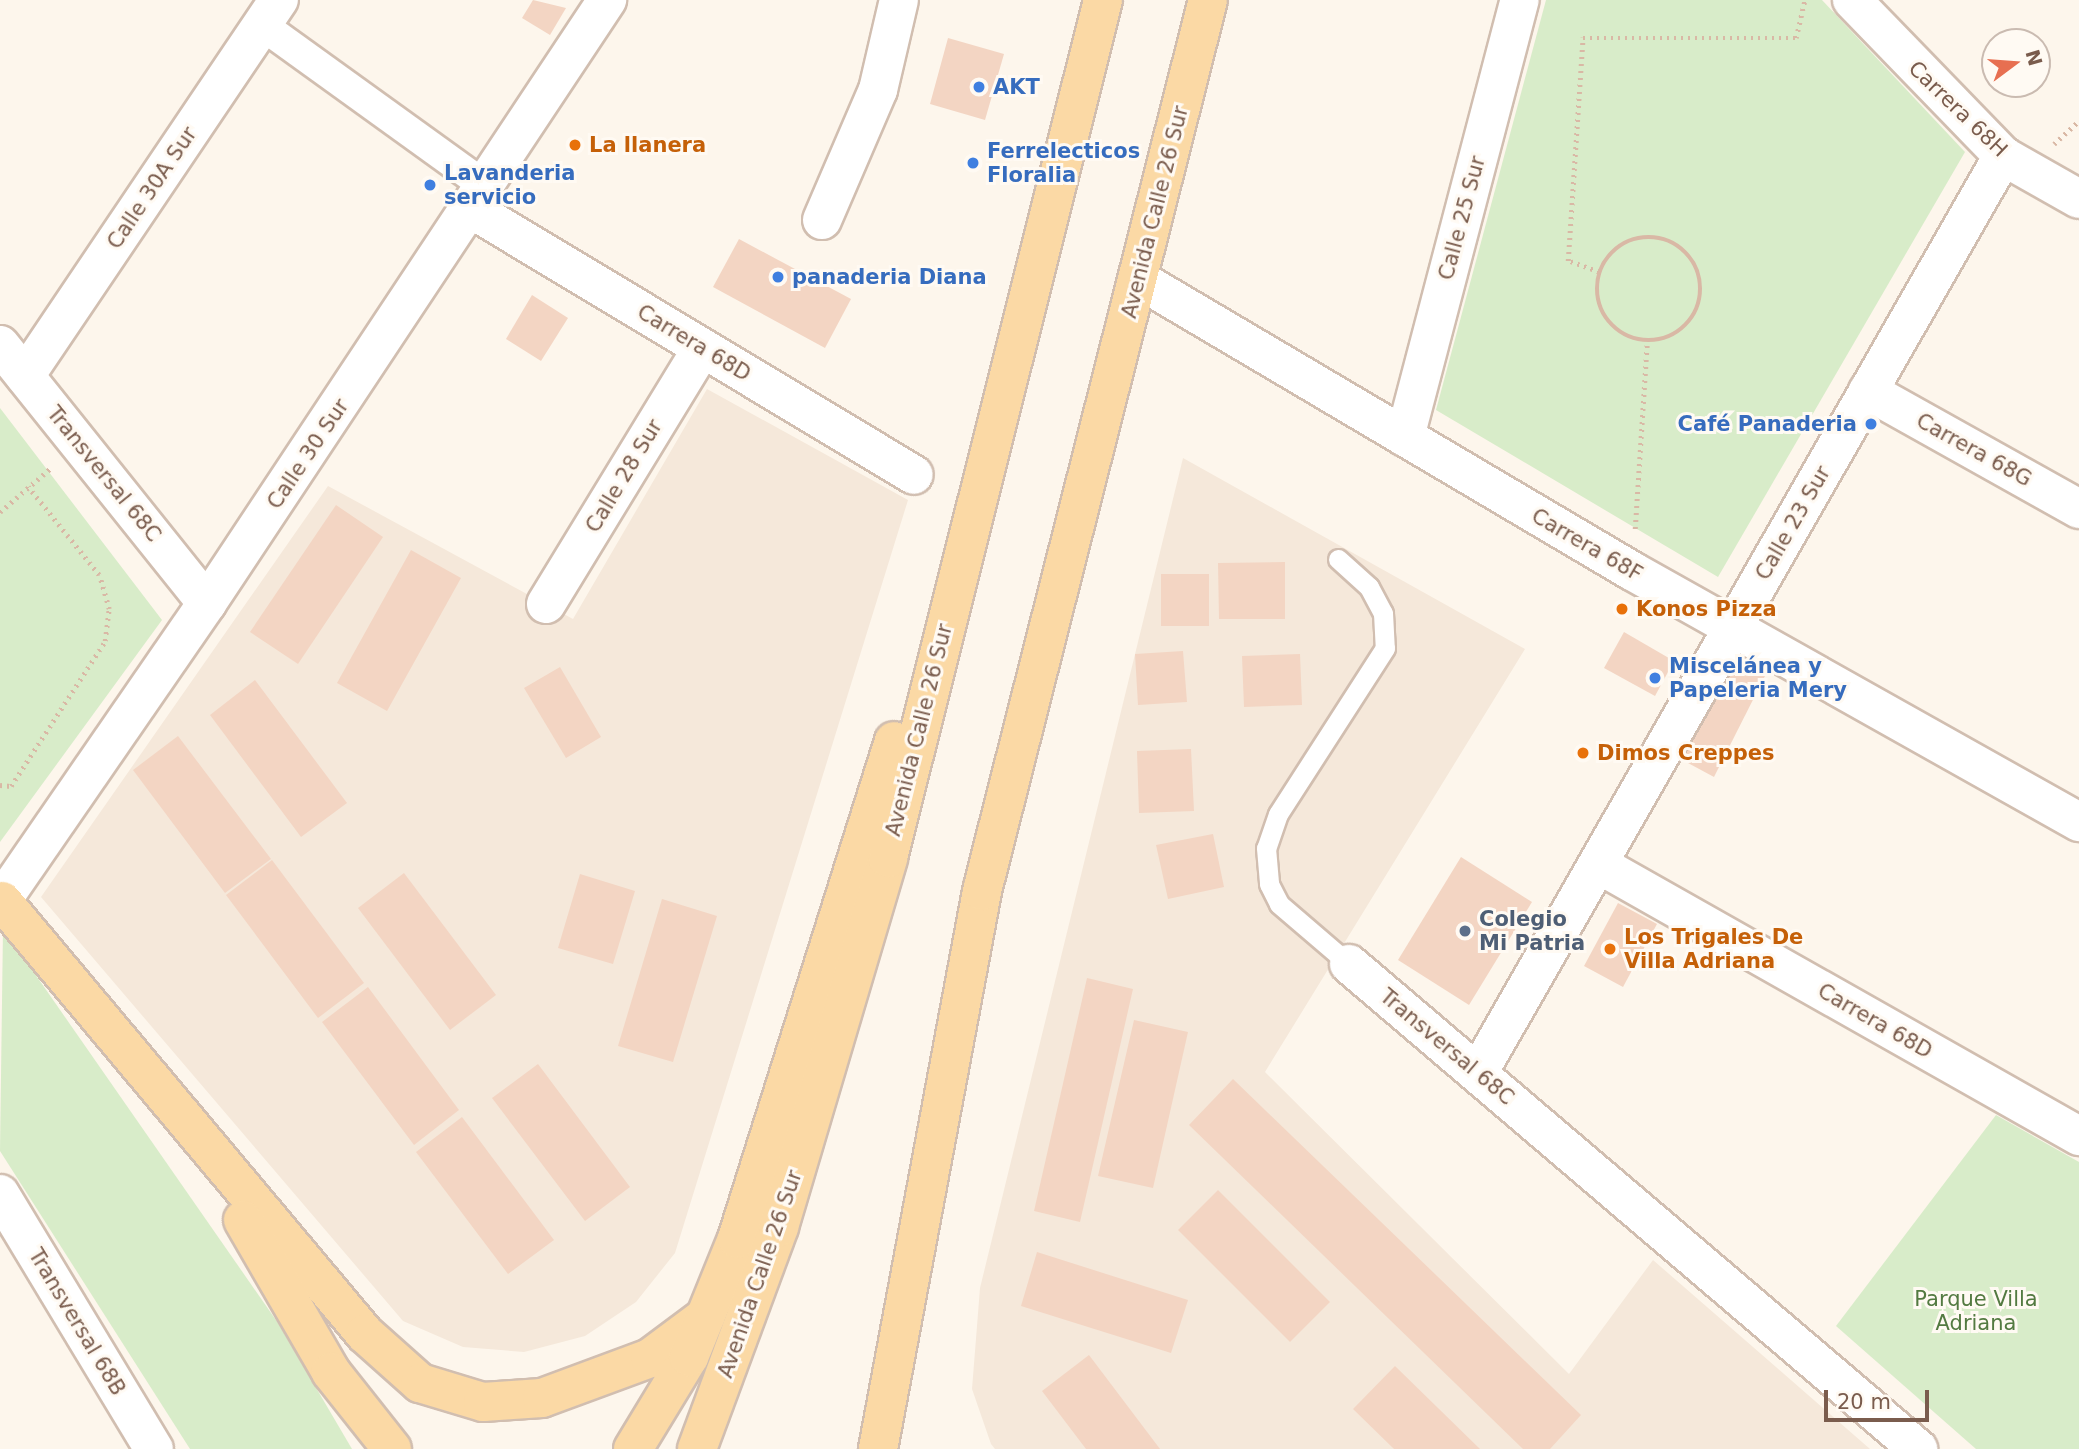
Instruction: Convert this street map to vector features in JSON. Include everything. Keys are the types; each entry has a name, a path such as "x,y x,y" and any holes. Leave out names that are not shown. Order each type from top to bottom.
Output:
{"main road":[{"name":"Avenida Calle 26 Sur","path":"697,1449 779,1227 888,858 1103,0"},
{"name":"Avenida Calle 26 Sur","path":"878,1449 982,891 1208,0"},
{"path":"632,1449 667,1401 709,1313 797,1057 868,816 968,531"},
{"path":"1,902 365,1334 412,1377 452,1397 505,1402 584,1385 650,1358 709,1313"},
{"path":"157,1089 254,1237 331,1372 391,1449"}],"street":[{"name":"Calle 30 Sur","path":"1,902 481,199 607,0"},
{"path":"822,220 878,90 899,0"},
{"name":"Calle 25 Sur","path":"1405,437 1520,0"},
{"name":"Carrera 68H","path":"1852,0 2003,156 2079,199"},
{"name":"Carrera 68D","path":"270,12 481,199 702,348 914,475"},
{"name":"Calle 30A Sur","path":"25,376 270,12"},
{"name":"Calle 23 Sur","path":"1478,1073 2003,156"},
{"name":"Carrera 68F","path":"1138,279 1632,571 2079,822"},
{"name":"Transversal 68C","path":"0,345 207,603"},
{"name":"Calle 28 Sur","path":"546,604 702,348"},
{"name":"Carrera 68G","path":"1868,391 2079,509"},
{"name":"Carrera 68D","path":"1598,864 2079,1136"},
{"name":"Transversal 68C","path":"1349,964 1918,1449"},
{"name":"Transversal 68B","path":"4,1213 154,1449"}],"lane":[{"name":"Transversal 68C","path":"1338,559 1369,587 1383,613 1385,648 1278,814 1266,848 1269,884 1279,904 1349,964"}],"path":[{"path":"1599,272 1568,261 1583,38 1796,38 1805,0"},
{"path":"1638,237 1661,237 1691,256 1700,301 1694,317 1674,335 1647,342 1619,332 1606,319 1596,292 1599,272 1607,256 1638,237"},
{"path":"1632,571 1647,342"},
{"path":"0,512 79,443"},
{"path":"0,785 11,786 105,641 109,609 99,575 28,488"}],"shaded area":[{"path":"707,389 908,500 675,1253 636,1302 585,1336 524,1352 463,1347 403,1321 41,897 328,486 573,619"},
{"path":"1183,458 1525,649 1265,1072 1569,1374 1653,1260 1870,1449 995,1449 991,1444 972,1389 980,1288"}],"green space":[{"path":"1546,0 1822,0 1965,152 1718,577 1436,410"},
{"path":"0,408 162,620 0,842"},
{"path":"3,928 278,1323 352,1449 190,1449 0,1151"},
{"name":"Parque Villa Adriana","path":"1996,1115 2079,1162 2079,1449 1976,1449 1836,1326"}],"building":[{"path":"533,0 566,8 550,35 522,18"},
{"path":"948,38 1004,54 985,120 930,104"},
{"path":"739,239 851,299 825,348 713,287"},
{"path":"532,295 568,318 541,361 506,339"},
{"path":"336,505 383,537 298,664 250,632"},
{"path":"411,550 461,578 387,711 337,683"},
{"path":"1285,562 1285,619 1219,619 1218,563"},
{"path":"1161,574 1209,574 1209,626 1161,626"},
{"path":"1624,632 1674,661 1655,696 1604,668"},
{"path":"1730,650 1768,670 1714,777 1675,756"},
{"path":"1183,651 1187,702 1138,705 1135,654"},
{"path":"1300,654 1302,705 1244,707 1242,656"},
{"path":"560,667 601,737 566,758 524,688"},
{"path":"255,680 347,803 301,837 210,715"},
{"path":"178,736 271,859 225,893 133,770"},
{"path":"1191,749 1194,811 1139,813 1137,751"},
{"path":"1213,834 1224,887 1168,899 1156,845"},
{"name":"Colegio Mi Patria","path":"1461,857 1532,902 1469,1005 1398,960"},
{"path":"272,860 364,983 318,1018 226,895"},
{"path":"404,873 496,995 450,1030 358,908"},
{"path":"580,874 635,891 613,964 558,948"},
{"path":"662,899 717,916 673,1062 618,1046"},
{"path":"1618,903 1657,924 1623,987 1584,966"},
{"path":"1087,978 1133,989 1080,1222 1034,1211"},
{"path":"368,987 459,1110 414,1145 322,1022"},
{"path":"1134,1020 1188,1032 1153,1188 1098,1176"},
{"path":"538,1064 630,1187 585,1221 492,1098"},
{"path":"1233,1079 1581,1415 1550,1449 1523,1449 1189,1125"},
{"path":"462,1117 554,1240 508,1274 416,1152"},
{"path":"1218,1190 1330,1302 1290,1342 1178,1230"},
{"path":"1037,1252 1188,1300 1171,1353 1021,1306"},
{"path":"1089,1355 1160,1449 1086,1449 1042,1391"},
{"path":"1395,1366 1480,1449 1394,1449 1353,1409"}],"place":[{"name":"AKT","path":"979,87"},
{"name":"La llanera","path":"575,145"},
{"name":"Ferrelecticos Floralia","path":"973,163"},
{"name":"Lavanderia servicio","path":"430,185"},
{"name":"panaderia Diana","path":"778,277"},
{"name":"Café Panaderia","path":"1871,424"},
{"name":"Konos Pizza","path":"1622,609"},
{"name":"Miscelánea y Papeleria Mery","path":"1655,678"},
{"name":"Dimos Creppes","path":"1583,753"},
{"name":"Colegio Mi Patria","path":"1465,931"},
{"name":"Los Trigales De Villa Adriana","path":"1610,949"}]}
